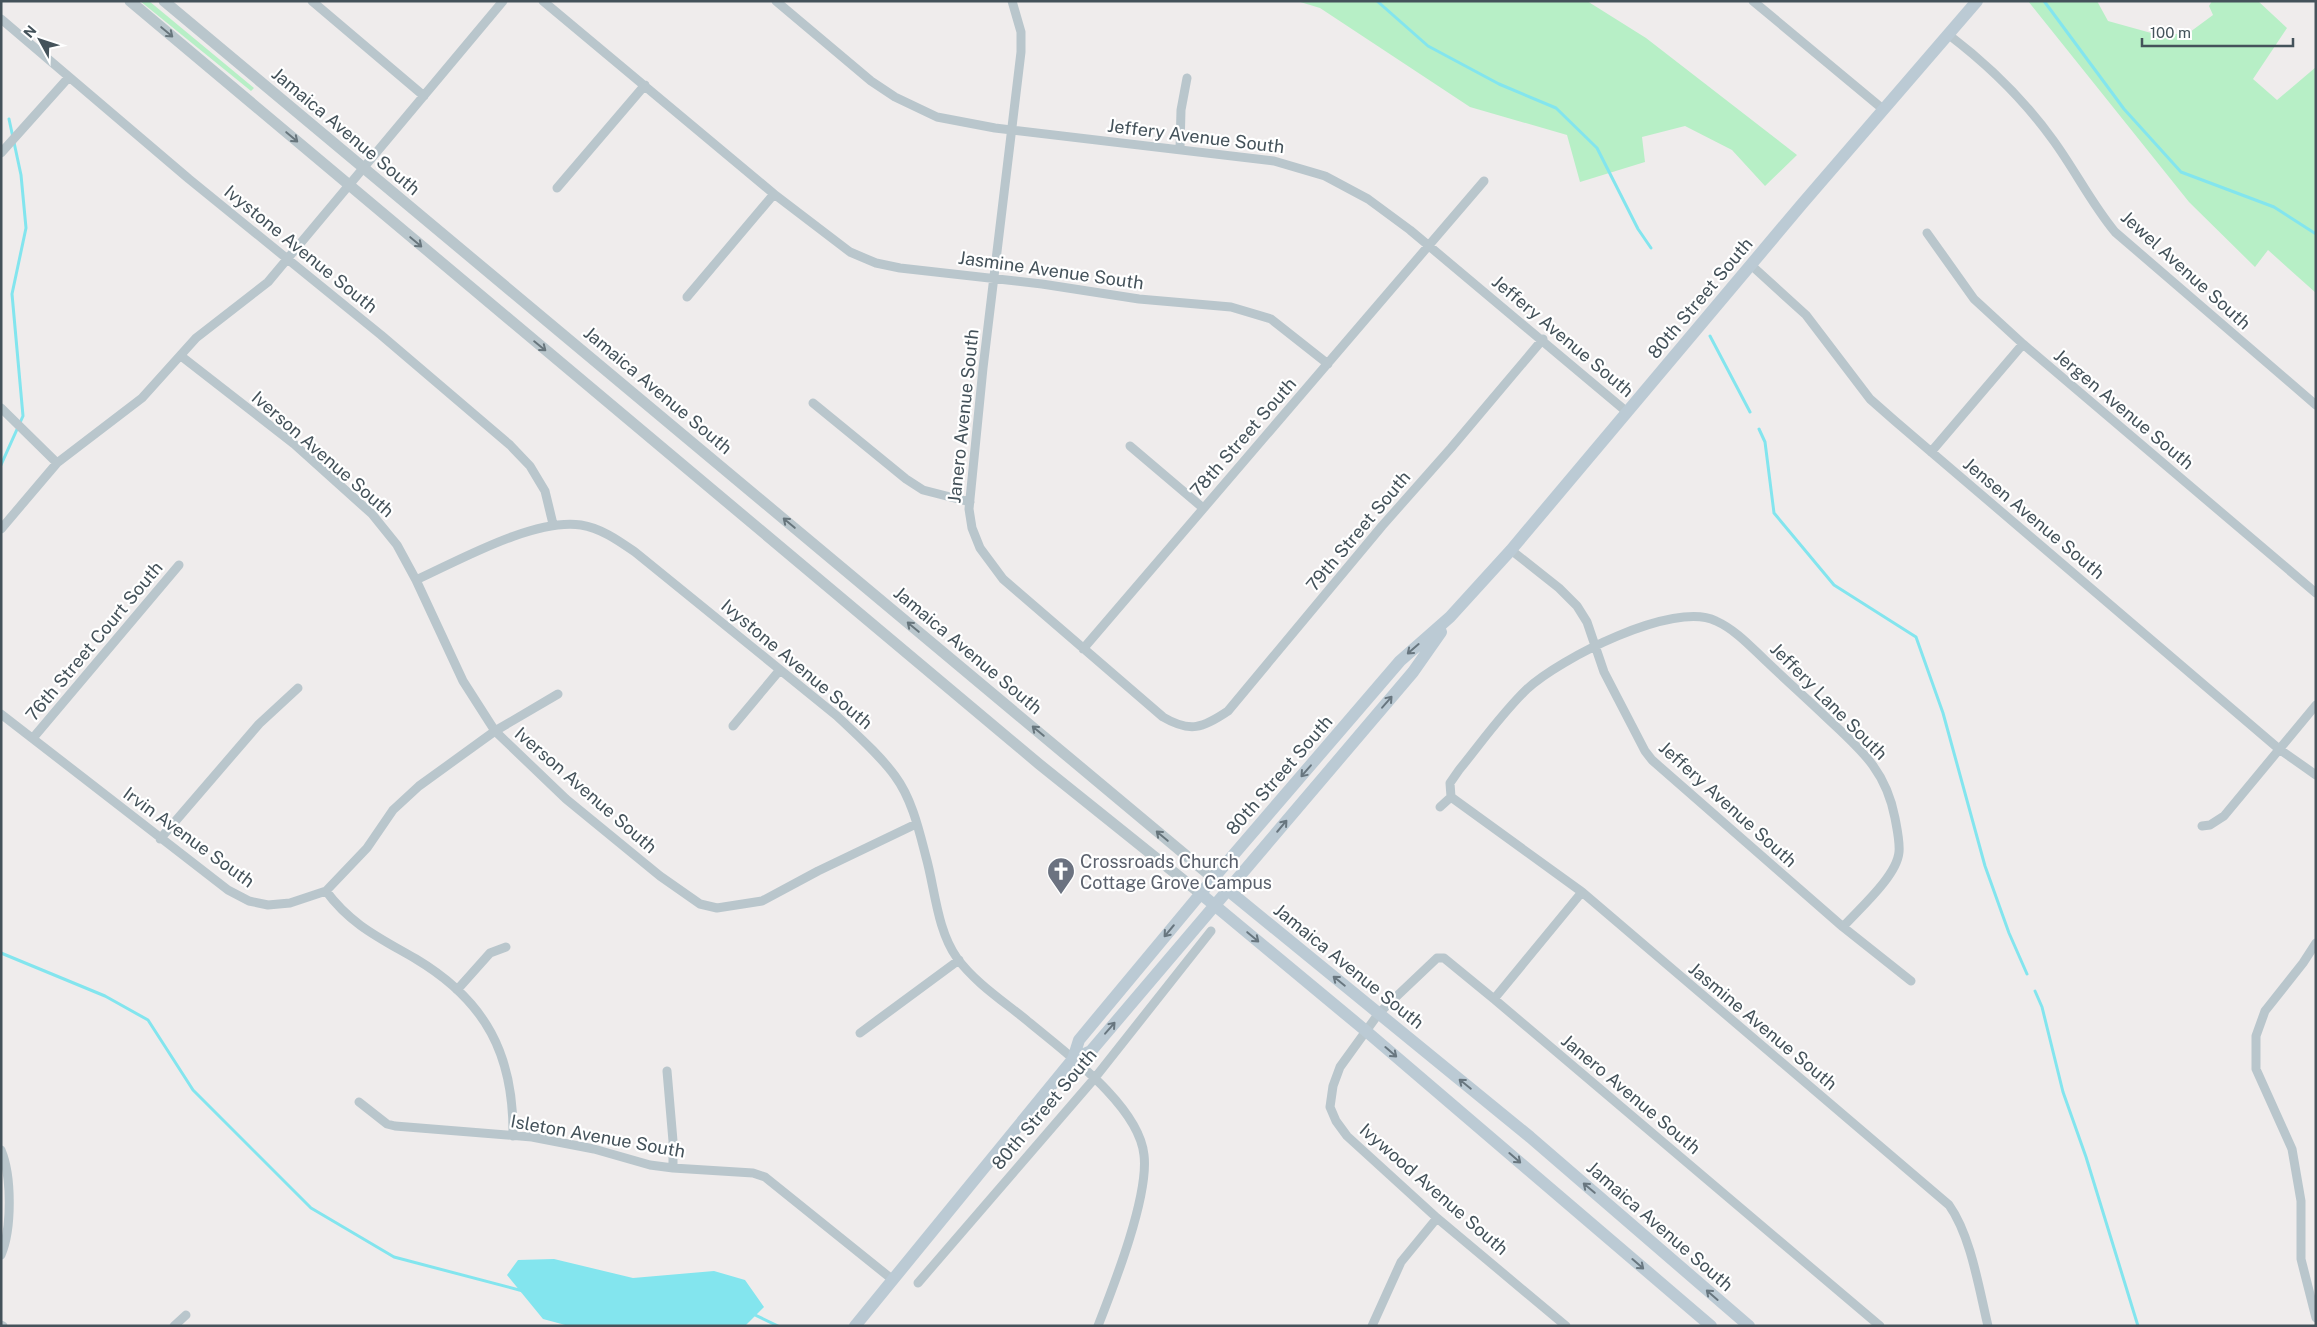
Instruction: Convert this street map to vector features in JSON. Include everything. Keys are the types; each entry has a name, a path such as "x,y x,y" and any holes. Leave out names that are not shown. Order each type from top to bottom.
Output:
{"main road":[{"name":"80th Street South","path":"855,1326 1073,1059 1079,1040 1213,878 1400,661 1450,617 1511,550 1977,1"},
{"name":"80th Street South","path":"1073,1059 1091,1051 1216,906 1413,672 1450,617"},
{"name":"Jamaica Avenue South","path":"1213,878 1545,1150 1749,1326"},
{"path":"1201,894 1366,1031 1711,1326"}],"street":[{"path":"130,1 1039,764 1201,894"},
{"name":"Jamaica Avenue South","path":"164,1 1213,878"},
{"path":"312,1 424,96"},
{"path":"1,529 57,463 142,398 196,338 268,282 504,1"},
{"name":"Jasmine Avenue South","path":"544,1 774,194 850,252 876,263 900,268 995,278 1139,299 1211,304 1250,312 1271,319 1328,364"},
{"name":"Jeffery Avenue South","path":"776,1 895,97 937,117 1012,130 1274,161 1325,176 1368,199 1429,245 1543,339 1627,412"},
{"path":"1012,1 1021,32 1012,130"},
{"path":"1752,1 1884,110"},
{"name":"Ivystone Avenue South","path":"1,18 510,445 530,466 545,491 553,524"},
{"name":"Jewel Avenue South","path":"1949,35 2011,92 2052,140 2099,212 2115,232 2316,405"},
{"path":"1,153 69,77"},
{"path":"1180,149 1182,110 1188,78"},
{"path":"557,188 645,85"},
{"name":"Janero Avenue South","path":"1012,130 970,502 972,528 980,548 992,567 1082,650 1163,717 1179,727 1187,728"},
{"name":"78th Street South","path":"1082,650 1484,181"},
{"path":"687,297 774,194"},
{"name":"Jergen Avenue South","path":"1927,233 1974,299 2023,344 2316,593"},
{"name":"Jensen Avenue South","path":"1751,265 1806,315 1870,399 2279,749 2316,775"},
{"name":"79th Street South","path":"1187,728 1212,722 1228,711 1382,526 1452,448 1543,339"},
{"path":"1932,452 2023,344"},
{"name":"Iverson Avenue South","path":"181,356 294,444 372,514 397,545 416,580 463,681 495,731 566,799 660,876 700,904 717,908 762,901 818,871 916,824"},
{"path":"813,402 906,479 923,490 970,502"},
{"path":"1,408 57,463"},
{"path":"1130,446 1203,508"},
{"name":"Ivystone Avenue South","path":"416,580 527,531 553,524 582,525 613,537 635,552 779,671 837,716 895,776 909,800 947,940 959,960 975,977 1073,1059 1124,1109 1144,1154 1144,1173 1139,1204 1098,1326"},
{"name":"Jeffery Avenue South","path":"1511,550 1559,588 1577,606 1587,622 1604,672 1645,751 1652,760 1843,927 1911,981"},
{"name":"76th Street Court South","path":"33,738 179,565"},
{"name":"Jeffery Lane South","path":"1451,797 1450,783 1459,770 1527,689 1554,667 1595,646 1663,620 1685,616 1716,620 1741,637 1857,747 1882,776 1891,798 1899,853 1889,875 1843,927"},
{"path":"733,726 779,671"},
{"path":"160,839 259,724 298,688"},
{"path":"513,1136 511,1090 498,1044 492,1031 478,1012 457,990 418,960 357,924 338,906 326,891 367,848 393,810 419,786 495,731 558,694"},
{"path":"2202,826 2210,825 2224,816 2316,705"},
{"name":"Irvin Avenue South","path":"1,714 228,890 249,901 268,905 290,903 326,891"},
{"path":"1440,807 1451,797"},
{"name":"Jasmine Avenue South","path":"1451,797 1582,892 1949,1205 1955,1214 1968,1249 1988,1326"},
{"path":"1494,999 1582,892"},
{"name":"80th Street South","path":"918,1283 1094,1079 1211,932"},
{"path":"2316,943 2303,964 2265,1011 2256,1036 2256,1068 2292,1149 2301,1200 2301,1258 2312,1289 2316,1318"},
{"path":"457,990 490,953 506,947"},
{"name":"Janero Avenue South","path":"1366,1031 1379,1013 1437,958 1444,958 1880,1326"},
{"path":"860,1032 959,960"},
{"name":"Ivywood Avenue South","path":"1366,1031 1340,1067 1333,1086 1330,1107 1336,1121 1347,1136 1437,1218 1563,1325"},
{"path":"667,1071 673,1140 673,1168"},
{"name":"Isleton Avenue South","path":"358,1102 387,1124 395,1126 513,1136 594,1149 650,1165 753,1173 766,1177 892,1280"},
{"path":"1,1150 5,1160 9,1197 8,1220 1,1255"},
{"path":"1372,1326 1401,1262 1437,1218"},
{"path":"174,1326 186,1315"}],"green space":[{"path":"140,1 149,1 254,88 251,91"},
{"path":"1297,1 1587,1 1646,38 1797,155 1765,186 1732,150 1685,126 1642,137 1645,162 1580,182 1567,135 1470,107 1320,8"},
{"path":"2028,1 2097,1 2108,21 2162,36 2190,32 2213,15 2209,6 2212,1 2258,1 2287,28 2253,79 2277,100 2316,67 2316,293 2268,250 2255,267 2189,202"}],"water":[{"path":"554,1259 633,1278 714,1271 745,1280 764,1307 745,1326 569,1326 543,1319 507,1275 518,1260"}],"waterway":[{"path":"1377,1 1428,46 1499,84 1556,108 1597,148 1638,229 1651,248"},
{"path":"2044,1 2124,109 2181,172 2274,207 2316,234"},
{"path":"1,465 23,416 12,294 26,228 21,175 9,119"},
{"path":"1710,336 1750,412"},
{"path":"1759,429 1765,442 1774,513 1834,585 1916,637 1943,713 1985,866 2009,933 2027,974"},
{"path":"1,953 105,996 148,1020 193,1090 311,1208 394,1257 523,1291"},
{"path":"2035,991 2042,1007 2063,1092 2086,1157 2138,1326"},
{"path":"753,1314 778,1326"}],"place":[{"name":"Crossroads Church Cottage Grove Campus","path":"1061,895"}]}
